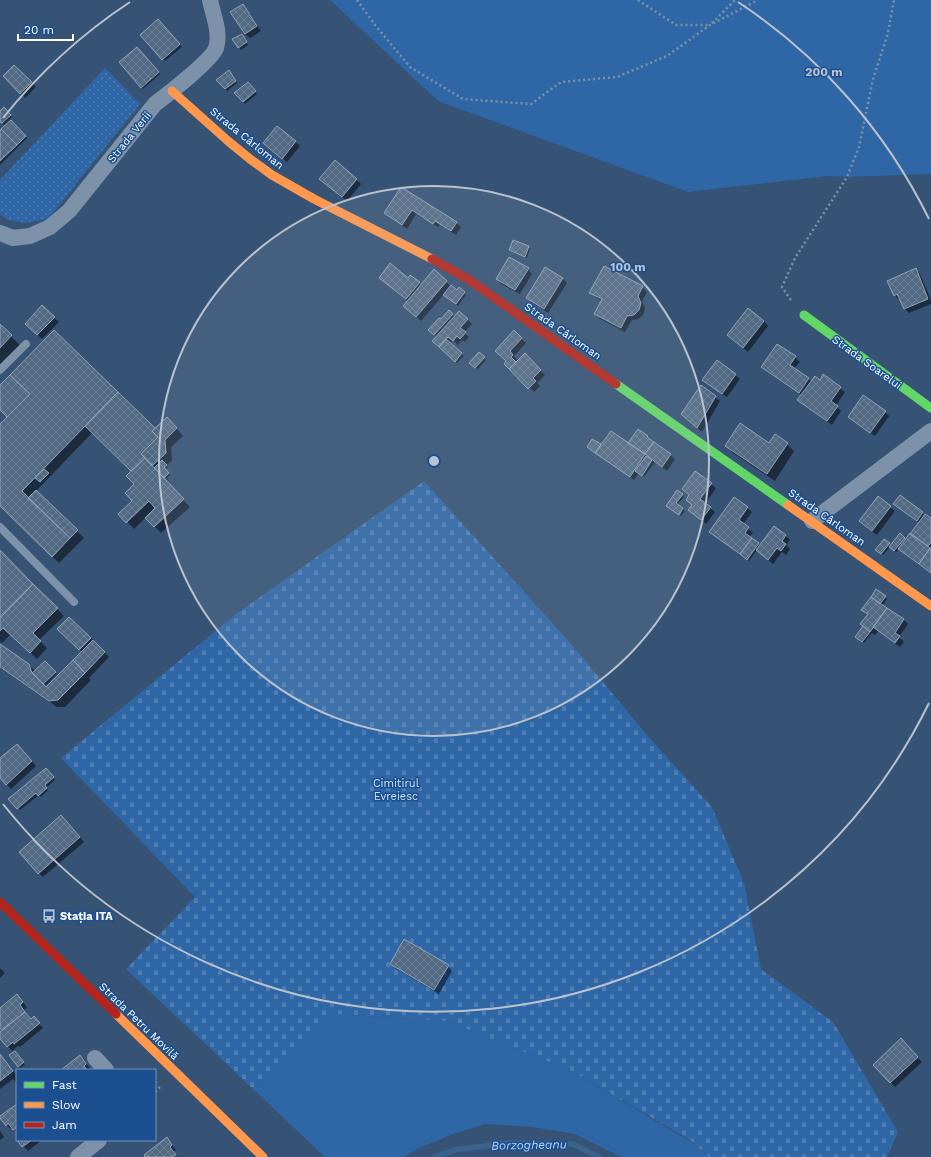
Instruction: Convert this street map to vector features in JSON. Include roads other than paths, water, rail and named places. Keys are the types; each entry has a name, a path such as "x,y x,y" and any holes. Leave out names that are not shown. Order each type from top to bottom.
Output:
{"street":[{"name":"Strada Verii","path":"0,233 13,238 30,236 50,227 61,219 155,104 207,60 216,49 218,33 210,0"},
{"name":"Strada Cârloman","path":"172,91 223,137 262,168 284,183 430,257 468,279 812,520 931,606"},
{"name":"Strada Soarelui","path":"804,315 931,408"},
{"path":"812,520 931,430"},
{"name":"Strada Petru Movilă","path":"0,902 263,1157"},
{"path":"95,1058 105,1069"},
{"path":"78,1157 98,1141"}],"lane":[{"path":"0,370 26,344"},
{"path":"0,527 74,602"}],"waterway":[{"name":"Borzogheanu","path":"434,1157 455,1150 506,1143 573,1144 599,1157"}],"place":[{"name":"Stația ITA","path":"49,916"}],"park label":[{"name":"Cimitirul Evreiesc","path":"396,789"}]}
